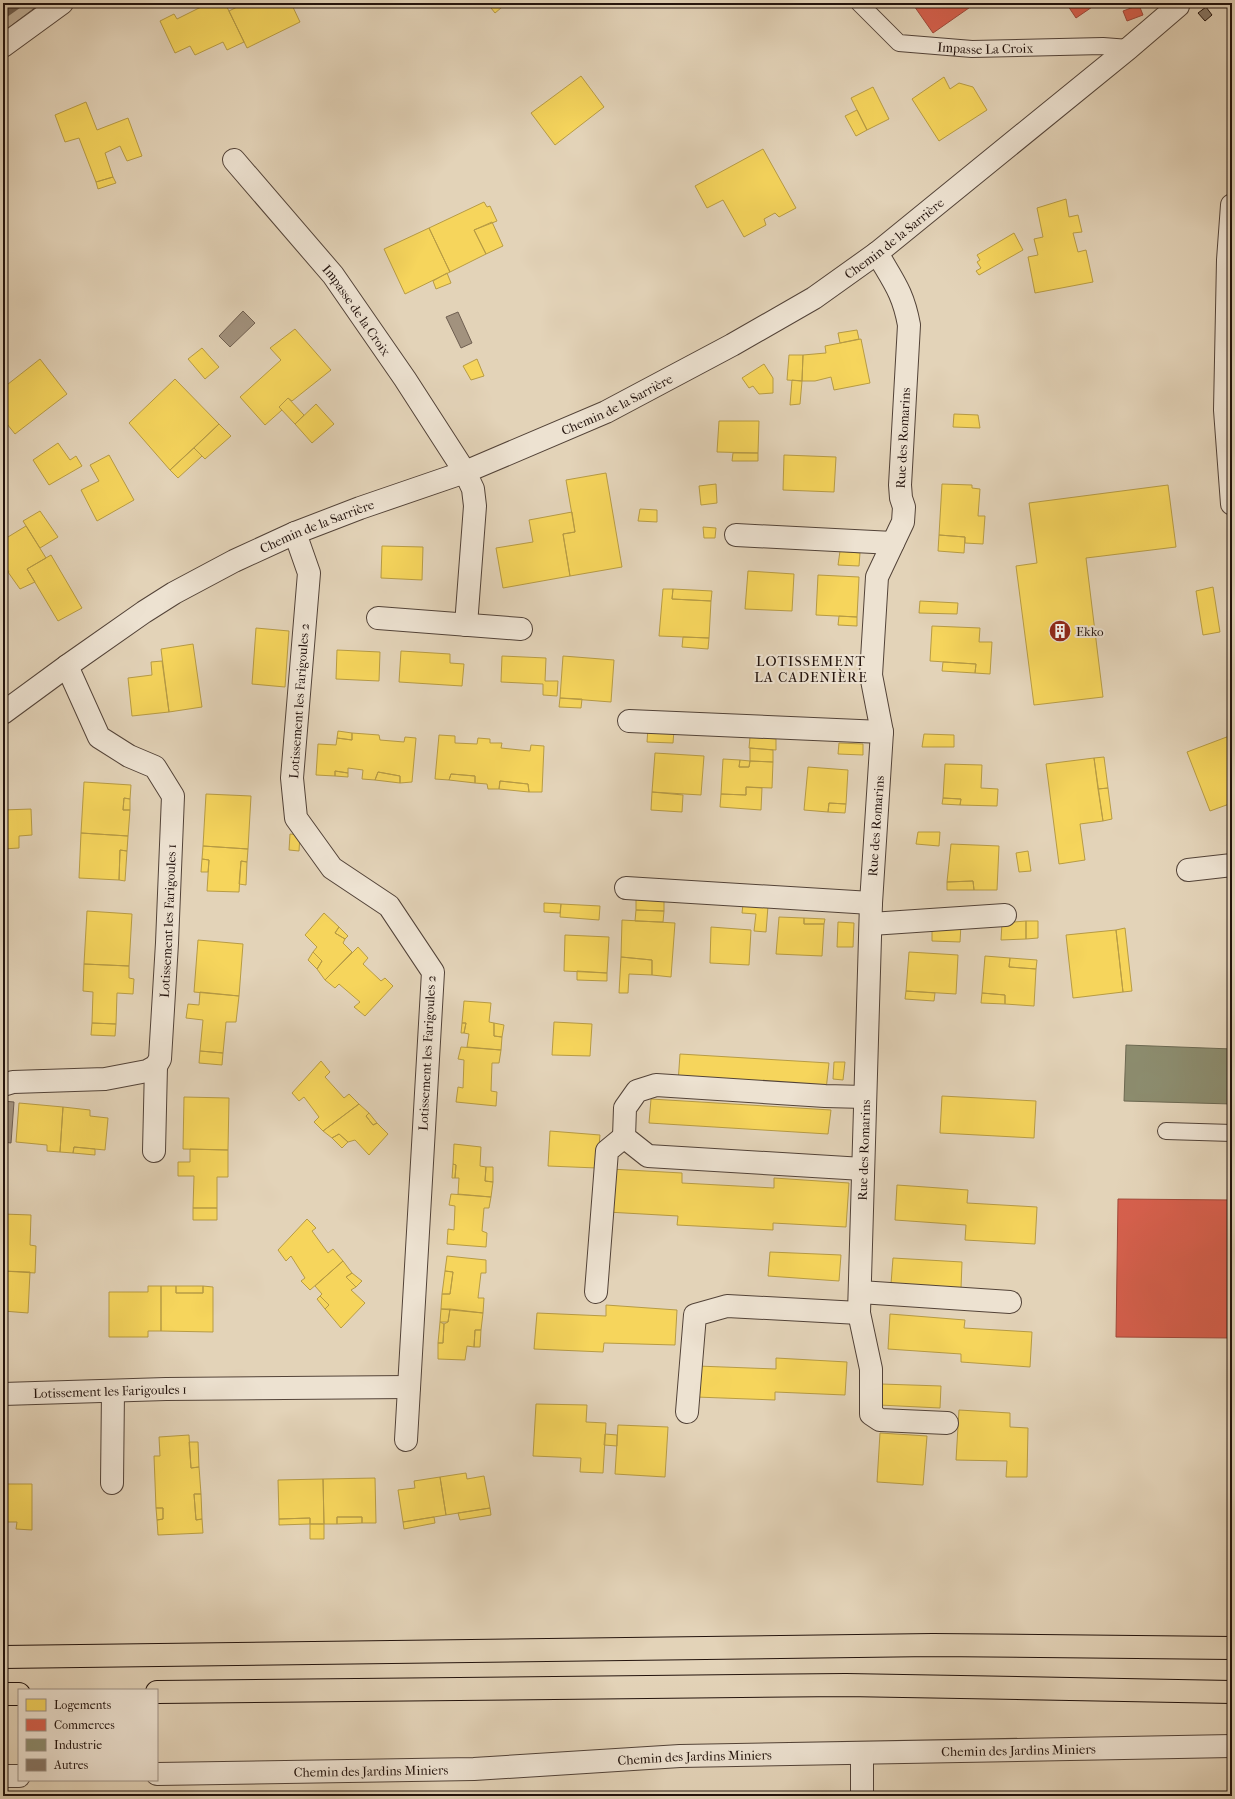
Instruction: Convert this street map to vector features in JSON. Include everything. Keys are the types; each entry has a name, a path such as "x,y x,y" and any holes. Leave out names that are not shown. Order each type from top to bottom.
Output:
{"highway":[{"path":"3,1657 933,1645 1232,1648"},
{"path":"158,1692 838,1685 1232,1692"},
{"path":"3,1694 18,1694"}],"street":[{"path":"3,46 62,3"},
{"name":"Chemin de la Sarrière","path":"3,713 67,666 174,593 234,561 295,533 360,508 464,472 620,405 732,345 814,298 877,253 1182,4"},
{"name":"Impasse de la Croix","path":"234,160 333,275 404,379 464,472 473,489 475,506 466,625"},
{"path":"1232,205 1228,267 1225,403 1232,504"},
{"name":"Rue des Romarins","path":"877,253 900,290 909,325 900,486 904,514 903,522 877,577 871,675 882,732 871,913 860,1302 871,1369 871,1414 880,1420 947,1423"},
{"name":"Lotissement les Farigoules 2","path":"295,533 309,573 292,778 296,818 332,868 389,906 433,972 406,1440"},
{"path":"736,535 893,543"},
{"path":"378,618 521,629"},
{"name":"Lotissement les Farigoules 1","path":"67,666 99,737 129,756 155,767 173,796 161,1051 160,1059 156,1066 154,1151"},
{"path":"629,721 882,732"},
{"path":"1188,870 1232,865"},
{"path":"626,888 871,913 1005,915"},
{"path":"3,1085 13,1082 105,1079 147,1071 156,1066"},
{"path":"596,1292 607,1151 624,1136 624,1108 636,1091 656,1085 825,1096 866,1097"},
{"path":"624,1136 648,1156 863,1169"},
{"path":"687,1412 695,1315 727,1306 860,1302 1010,1302"},
{"name":"Lotissement les Farigoules 1","path":"3,1394 217,1388 409,1386"},
{"path":"112,1483 113,1391"},
{"name":"Chemin des Jardins Miniers","path":"158,1774 474,1769 680,1756 1232,1746"},
{"path":"862,1753 862,1796"},
{"path":"3,1776 18,1776"}],"lane":[{"name":"Impasse La Croix","path":"859,3 899,43 972,49 1103,46 1129,48"},
{"path":"1166,1131 1232,1133"}],"shaded area":[{"path":"3,3 41,3 3,32"},
{"path":"243,311 255,323 230,347 219,336"},
{"path":"458,312 472,343 461,348 446,317"},
{"path":"3,1101 14,1102 11,1143 3,1142"}],"building: Logements":[{"path":"209,3 225,3 244,42 227,50 223,42 195,55 190,46 175,53 160,21 174,14 177,19"},
{"path":"245,3 291,3 300,22 247,48 229,11"},
{"path":"487,3 507,3 495,13"},
{"path":"581,76 604,107 555,145 531,113"},
{"path":"944,77 950,89 959,83 973,87 987,110 939,141 912,99"},
{"path":"873,87 889,119 867,130 851,98"},
{"path":"86,102 97,130 128,118 142,156 127,161 120,146 105,153 113,177 96,182 79,138 65,142 55,115"},
{"path":"857,110 867,130 856,136 845,116"},
{"path":"763,149 796,208 779,217 775,213 764,219 766,225 744,237 723,200 707,208 695,186"},
{"path":"113,177 116,183 98,189 96,182"},
{"path":"1066,199 1069,217 1078,215 1082,232 1073,233 1078,252 1086,250 1093,282 1035,293 1028,257 1038,255 1034,239 1043,237 1037,208"},
{"path":"484,202 487,207 490,206 497,221 474,230 486,254 450,272 429,228"},
{"path":"492,222 503,246 486,254 474,230"},
{"path":"429,228 450,272 405,294 384,249"},
{"path":"1014,233 1023,250 979,275 976,271 981,268 977,262 980,260 977,255"},
{"path":"447,273 451,283 436,289 433,281"},
{"path":"295,329 331,370 292,401 288,398 279,407 282,410 265,425 240,397 281,360 270,348"},
{"path":"857,330 859,339 840,343 838,333"},
{"path":"861,339 870,383 834,390 831,377 815,381 802,381 803,355 826,353 825,346"},
{"path":"202,348 219,367 205,379 188,359"},
{"path":"789,355 803,355 802,381 787,380"},
{"path":"40,359 67,394 15,434 3,419 3,388"},
{"path":"477,359 484,376 471,380 463,366"},
{"path":"764,364 773,378 773,393 759,394 753,386 749,388 742,378"},
{"path":"175,379 219,424 170,470 129,423"},
{"path":"792,380 802,381 800,404 790,405"},
{"path":"288,398 304,415 295,424 279,407"},
{"path":"316,404 334,424 312,443 295,424"},
{"path":"954,414 978,415 980,428 953,427"},
{"path":"719,421 759,421 758,453 717,452"},
{"path":"219,424 231,436 205,459 194,448"},
{"path":"58,443 70,460 76,456 82,466 49,485 33,460"},
{"path":"194,448 202,456 178,478 170,470"},
{"path":"733,453 758,453 758,461 732,461"},
{"path":"109,455 134,500 97,521 81,490 99,481 90,465"},
{"path":"784,455 836,457 834,492 783,490"},
{"path":"606,473 622,567 570,576 563,534 575,532 566,480"},
{"path":"716,484 717,503 701,505 699,486"},
{"path":"942,484 972,485 972,488 980,489 978,516 985,516 983,544 965,543 965,537 939,535"},
{"name":"Ekko","path":"1168,485 1176,547 1086,558 1103,697 1034,705 1016,566 1037,563 1029,503"},
{"path":"640,509 657,510 657,522 638,521"},
{"path":"40,511 58,537 40,548 23,521"},
{"path":"572,512 575,532 563,534 570,576 503,588 496,548 533,542 529,520"},
{"path":"26,526 46,558 27,569 35,582 20,589 3,565 3,540"},
{"path":"703,527 716,528 715,538 704,538"},
{"path":"939,535 965,537 964,553 938,551"},
{"path":"382,546 423,547 422,580 381,578"},
{"path":"840,551 860,553 859,566 838,565"},
{"path":"51,555 82,608 58,621 27,569"},
{"path":"4,564 9,572 5,575 3,571"},
{"path":"748,571 794,574 792,611 745,609"},
{"path":"818,575 859,577 857,617 816,615"},
{"path":"1213,587 1220,632 1203,635 1196,591"},
{"path":"663,589 673,589 672,599 711,601 709,638 659,636"},
{"path":"673,589 712,591 711,601 672,599"},
{"path":"920,601 958,603 957,614 919,613"},
{"path":"839,616 857,617 857,626 838,625"},
{"path":"932,626 980,628 979,642 992,642 990,674 975,673 976,664 930,661"},
{"path":"256,628 289,631 285,687 252,684"},
{"path":"683,637 709,638 708,649 682,647"},
{"path":"193,644 202,707 169,712 161,649"},
{"path":"337,650 380,652 379,681 336,679"},
{"path":"401,651 450,654 450,663 464,664 462,686 399,682"},
{"path":"502,656 546,658 545,681 558,681 557,696 543,695 543,684 501,682"},
{"path":"563,656 614,660 611,702 560,698"},
{"path":"162,661 169,712 132,716 128,678 152,675 151,662"},
{"path":"943,662 976,664 975,673 942,671"},
{"path":"560,698 582,699 581,708 559,707"},
{"path":"648,728 674,730 673,743 647,742"},
{"path":"338,731 352,733 352,740 337,738"},
{"path":"352,733 379,735 380,740 404,742 405,737 416,738 412,782 400,783 400,776 378,772 375,780 362,779 363,770 348,768 348,773 335,771 335,776 316,775 318,744 336,745 337,738 352,740"},
{"path":"924,734 954,735 954,747 922,747"},
{"path":"439,735 455,736 455,743 477,744 478,738 490,739 490,743 502,743 501,748 530,751 531,745 544,746 542,792 529,792 528,784 500,781 499,789 488,789 487,784 475,783 475,776 451,774 449,780 435,779"},
{"path":"1232,735 1232,803 1210,811 1187,752"},
{"path":"750,737 776,739 776,750 749,748"},
{"path":"839,743 863,744 863,755 838,754"},
{"path":"750,748 773,750 773,762 750,761"},
{"path":"655,753 704,756 701,795 652,792"},
{"path":"1104,757 1108,788 1098,789 1094,758"},
{"path":"1094,758 1103,821 1080,824 1085,860 1059,864 1046,764"},
{"path":"723,759 740,760 739,767 749,767 750,761 773,762 772,788 746,787 746,795 721,794"},
{"path":"740,760 750,761 749,767 739,767"},
{"path":"945,764 982,765 981,788 998,789 997,806 960,805 961,799 943,798"},
{"path":"808,767 848,770 846,804 829,803 828,812 804,810"},
{"path":"335,771 348,773 348,777 335,776"},
{"path":"378,772 400,776 400,783 375,780"},
{"path":"451,774 475,776 475,783 449,780"},
{"path":"500,781 528,784 529,792 499,789"},
{"path":"84,782 131,785 130,799 124,798 123,810 130,810 128,836 81,833"},
{"path":"746,787 762,788 761,810 720,807 721,794 746,795"},
{"path":"1108,788 1112,819 1103,821 1098,789"},
{"path":"652,792 683,795 682,812 651,810"},
{"path":"206,794 251,796 248,849 203,846"},
{"path":"124,798 130,799 130,810 123,810"},
{"path":"943,798 961,799 960,805 942,804"},
{"path":"829,803 846,804 845,813 828,812"},
{"path":"31,809 32,835 19,836 19,848 3,849 3,810"},
{"path":"918,832 940,832 939,846 916,844"},
{"path":"81,833 128,836 127,851 120,850 119,880 79,878"},
{"path":"290,834 300,835 299,851 289,850"},
{"path":"951,844 999,846 997,890 974,890 973,881 947,882"},
{"path":"203,846 248,849 247,862 241,861 239,892 207,891 209,860 202,859"},
{"path":"120,850 127,851 125,881 119,880"},
{"path":"1028,851 1031,871 1019,872 1016,853"},
{"path":"202,859 209,860 208,872 201,872"},
{"path":"241,861 247,862 246,885 239,884"},
{"path":"973,881 974,890 947,890 947,882"},
{"path":"636,897 664,897 664,911 636,910"},
{"path":"544,903 561,904 560,913 544,912"},
{"path":"561,904 600,906 599,920 560,917"},
{"path":"743,904 768,906 766,932 754,931 756,914 742,913"},
{"path":"636,910 664,911 663,922 635,921"},
{"path":"87,911 132,914 129,966 84,964"},
{"path":"324,913 339,927 335,933 345,939 343,943 352,952 325,980 317,969 322,961 313,952 317,947 305,935"},
{"path":"779,917 804,918 804,924 824,924 822,956 776,954"},
{"path":"804,918 825,919 824,924 804,924"},
{"path":"622,920 675,923 671,977 652,975 652,960 621,957"},
{"path":"1026,921 1038,921 1038,938 1026,939"},
{"path":"1026,921 1026,939 1001,940 1002,923"},
{"path":"838,922 854,923 853,947 837,947"},
{"path":"961,924 960,942 932,941 932,926"},
{"path":"339,927 348,936 345,939 335,933"},
{"path":"711,927 751,930 749,965 710,963"},
{"path":"1125,928 1132,991 1123,992 1116,930"},
{"path":"1116,930 1123,992 1073,998 1066,935"},
{"path":"565,935 609,937 607,973 564,971"},
{"path":"198,940 243,944 239,996 194,992"},
{"path":"358,947 368,958 363,964 381,981 385,978 393,986 365,1016 354,1007 360,1002 339,984 335,988 325,980"},
{"path":"313,952 322,961 317,969 308,960"},
{"path":"909,952 958,955 956,994 906,991"},
{"path":"985,956 1010,958 1009,967 1036,969 1034,1006 1005,1004 1005,995 982,993"},
{"path":"621,957 652,960 652,975 629,974 628,993 619,993"},
{"path":"1010,958 1037,960 1036,969 1009,967"},
{"path":"84,964 129,966 129,978 134,979 133,994 117,993 116,1024 92,1023 93,992 83,991"},
{"path":"577,971 607,973 607,981 577,980"},
{"path":"906,991 935,993 934,1001 905,999"},
{"path":"200,992 239,996 236,1022 226,1022 223,1053 200,1051 203,1020 186,1018 188,1004 199,1005"},
{"path":"982,993 1005,995 1005,1004 981,1003"},
{"path":"464,1001 491,1003 489,1022 494,1023 494,1036 502,1037 501,1050 467,1047 469,1034 464,1033 466,1023 462,1023"},
{"path":"554,1022 592,1024 590,1056 552,1055"},
{"path":"92,1023 116,1024 115,1036 91,1035"},
{"path":"462,1023 466,1023 464,1033 461,1033"},
{"path":"494,1023 504,1025 502,1037 494,1036"},
{"path":"461,1047 501,1050 499,1063 492,1063 491,1091 497,1092 496,1106 456,1102 458,1087 463,1088 464,1060 458,1059"},
{"path":"200,1051 223,1053 222,1065 199,1063"},
{"path":"680,1054 829,1063 826,1090 678,1083"},
{"path":"321,1061 330,1072 325,1077 344,1098 349,1094 359,1104 323,1131 314,1122 319,1117 304,1097 299,1101 292,1093"},
{"path":"834,1062 845,1062 843,1080 833,1079"},
{"path":"942,1096 1036,1101 1034,1138 940,1133"},
{"path":"184,1097 229,1098 228,1150 183,1149"},
{"path":"651,1099 831,1110 828,1134 649,1123"},
{"path":"19,1103 63,1107 60,1152 47,1151 47,1145 16,1142"},
{"path":"359,1104 369,1113 366,1116 373,1125 377,1123 388,1134 369,1155 355,1140 348,1142 339,1134 332,1138 323,1131"},
{"path":"63,1107 90,1110 90,1116 108,1118 105,1150 74,1147 73,1153 60,1152"},
{"path":"369,1113 377,1123 373,1125 366,1116"},
{"path":"550,1131 600,1135 597,1168 548,1166"},
{"path":"339,1134 348,1142 342,1148 332,1138"},
{"path":"454,1144 481,1147 480,1166 486,1167 485,1181 493,1182 491,1197 458,1194 459,1178 455,1178 456,1165 453,1164"},
{"path":"74,1147 95,1149 95,1155 73,1153"},
{"path":"190,1149 228,1150 228,1177 217,1177 217,1208 193,1208 194,1176 178,1176 178,1162 190,1162"},
{"path":"453,1164 456,1165 455,1178 452,1178"},
{"path":"486,1167 493,1167 493,1182 485,1181"},
{"path":"610,1169 682,1173 682,1183 774,1188 774,1178 849,1183 846,1227 773,1223 773,1230 677,1225 678,1216 607,1212"},
{"path":"897,1185 968,1190 967,1203 1037,1207 1035,1244 965,1240 966,1225 895,1220"},
{"path":"451,1194 491,1197 489,1208 484,1208 482,1231 487,1233 486,1247 447,1244 448,1229 454,1230 455,1206 449,1205"},
{"path":"193,1208 217,1208 217,1220 193,1220"},
{"path":"3,1214 31,1215 30,1245 36,1246 35,1273 3,1271"},
{"path":"307,1219 316,1228 312,1231 328,1253 333,1249 343,1261 310,1290 301,1281 305,1278 291,1256 286,1261 278,1250"},
{"path":"770,1252 841,1255 839,1281 768,1276"},
{"path":"447,1256 486,1260 486,1273 481,1273 478,1298 484,1298 483,1313 441,1309 442,1294 450,1294 453,1272 445,1271"},
{"path":"893,1258 962,1262 961,1289 891,1284"},
{"path":"343,1261 352,1273 346,1277 356,1287 351,1290 365,1303 341,1328 325,1309 329,1305 320,1296 322,1294 315,1286"},
{"path":"3,1271 30,1272 28,1313 3,1311"},
{"path":"445,1271 453,1272 450,1294 442,1294"},
{"path":"352,1273 362,1281 356,1287 346,1277"},
{"path":"148,1286 161,1286 161,1331 148,1331 148,1337 109,1337 109,1292 148,1292"},
{"path":"161,1286 176,1286 176,1293 203,1293 203,1286 213,1287 213,1332 161,1331"},
{"path":"176,1286 203,1286 203,1293 176,1293"},
{"path":"320,1296 329,1305 325,1309 317,1299"},
{"path":"606,1305 677,1310 675,1345 604,1343 603,1352 534,1349 537,1313 606,1316"},
{"path":"441,1309 450,1309 448,1322 440,1322"},
{"path":"450,1309 483,1313 481,1330 475,1330 474,1347 467,1346 465,1360 438,1359 438,1343 443,1343 444,1324 448,1322"},
{"path":"890,1314 965,1320 964,1328 1032,1332 1030,1367 961,1362 961,1354 888,1349"},
{"path":"440,1322 444,1324 443,1343 438,1343"},
{"path":"475,1330 481,1330 480,1347 474,1347"},
{"path":"776,1358 847,1362 845,1395 775,1392 775,1400 696,1397 697,1366 776,1369"},
{"path":"881,1384 941,1386 940,1408 879,1405"},
{"path":"536,1404 587,1405 586,1422 606,1423 603,1473 580,1472 581,1458 533,1456"},
{"path":"959,1410 1010,1413 1010,1427 1028,1428 1027,1477 1006,1477 1007,1461 956,1460"},
{"path":"618,1425 668,1427 665,1477 615,1474"},
{"path":"880,1433 927,1436 923,1485 877,1482"},
{"path":"605,1434 617,1435 617,1446 604,1445"},
{"path":"189,1435 191,1468 199,1467 201,1494 194,1494 196,1520 202,1519 203,1533 158,1535 157,1520 163,1519 163,1508 156,1508 154,1456 160,1456 159,1437"},
{"path":"189,1442 198,1442 199,1467 191,1468"},
{"path":"466,1473 467,1479 484,1476 490,1508 446,1515 440,1477"},
{"path":"440,1477 446,1515 403,1522 398,1490 415,1488 414,1481"},
{"path":"375,1478 376,1523 362,1523 362,1517 337,1517 337,1524 324,1524 323,1479"},
{"path":"323,1479 324,1524 310,1524 310,1518 279,1519 278,1480"},
{"path":"3,1484 32,1484 32,1530 16,1529 17,1522 3,1522"},
{"path":"194,1494 201,1494 202,1519 196,1520"},
{"path":"156,1508 163,1508 163,1519 157,1520"},
{"path":"490,1508 491,1515 460,1520 458,1513"},
{"path":"337,1517 362,1517 362,1523 337,1524"},
{"path":"434,1517 435,1523 404,1529 403,1522"},
{"path":"310,1518 310,1524 279,1525 279,1519"},
{"path":"310,1524 324,1524 324,1539 310,1539"}],"building: Commerces":[{"path":"912,3 976,3 933,33"},
{"path":"1066,3 1098,3 1076,18"},
{"path":"1139,5 1143,15 1127,21 1123,11"},
{"path":"1118,1199 1232,1200 1232,1338 1116,1337"}],"building: Industrie":[{"path":"1126,1045 1232,1049 1232,1104 1124,1101"}],"building: Autres":[{"path":"1206,7 1212,15 1205,21 1198,13"}],"waterway":[{"path":"3,15 20,3"}],"place":[{"name":"Ekko","path":"1060,631"}],"district":[{"name":"LOTISSEMENT LA CADENIÈRE","path":"811,670"}]}
